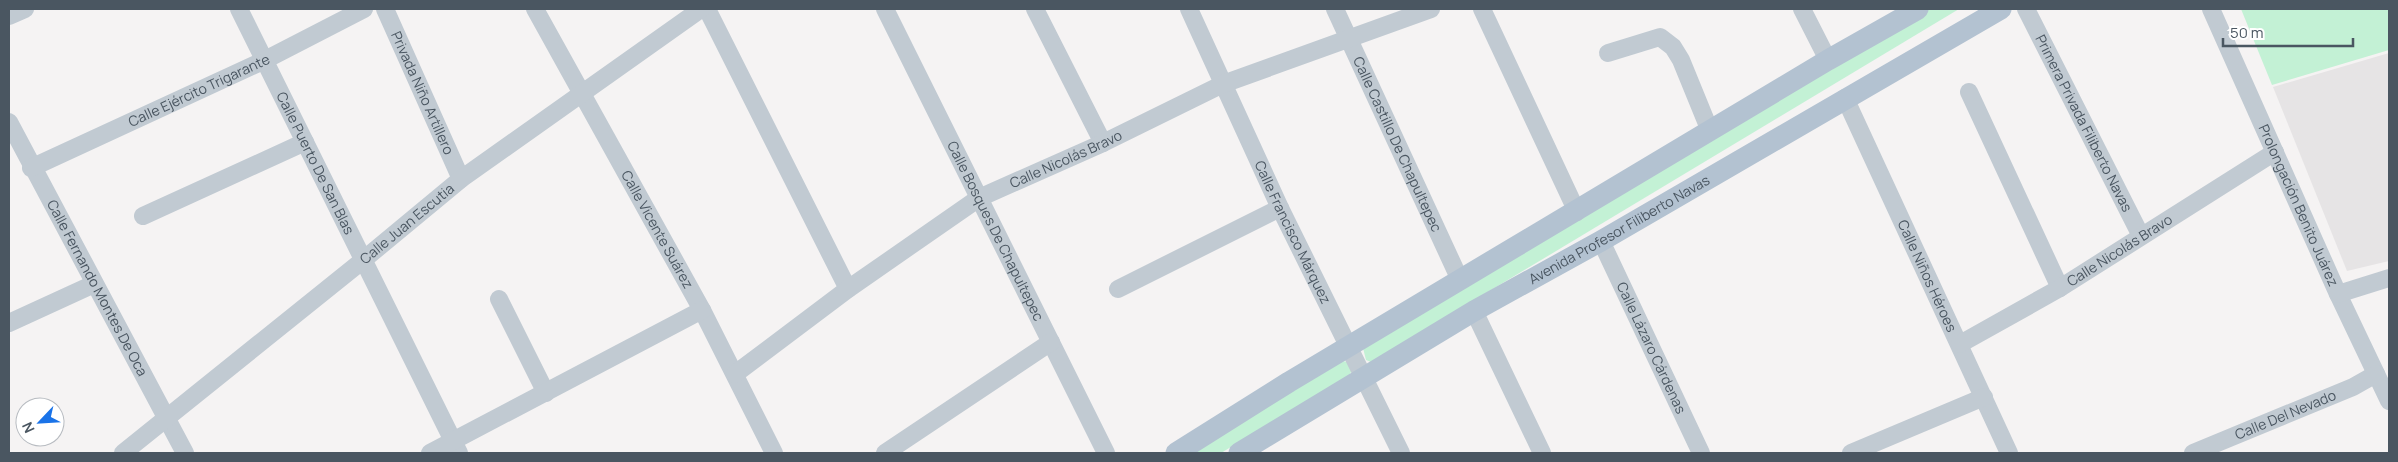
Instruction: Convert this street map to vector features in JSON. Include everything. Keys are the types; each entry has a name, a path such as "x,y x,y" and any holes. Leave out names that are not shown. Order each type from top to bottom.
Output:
{"main road":[{"path":"1176,453 1289,382 1350,348 1828,60 1918,9"},
{"name":"Avenida Profesor Filiberto Navas","path":"1239,453 1474,312 1601,241 1844,98 2001,9"}],"street":[{"path":"9,16 25,9"},
{"name":"Calle Puerto De San Blas","path":"239,9 266,60 362,261 456,448"},
{"name":"Calle Ejército Trigarante","path":"32,168 266,60 364,9"},
{"name":"Privada Niño Artillero","path":"386,9 460,179"},
{"name":"Calle Vicente Suárez","path":"535,9 702,310 774,453"},
{"name":"Calle Juan Escutia","path":"123,453 362,261 460,179 701,9"},
{"path":"707,9 848,289"},
{"name":"Calle Bosques De Chapultepec","path":"885,9 1106,453"},
{"path":"1035,9 1103,143"},
{"name":"Calle Francisco Márquez","path":"1189,9 1280,208 1402,453"},
{"name":"Calle Castillo De Chapultepec","path":"1335,9 1460,280"},
{"name":"Calle Nicolás Bravo","path":"735,374 848,289 979,198 1103,143 1224,84 1432,9"},
{"path":"1482,9 1576,212"},
{"path":"1802,9 1828,60"},
{"name":"Primera Privada Filiberto Navas","path":"2026,9 2140,236"},
{"name":"Prolongación Benito Juárez","path":"2211,9 2338,294 2389,401"},
{"path":"1608,53 1660,37 1674,47 1710,131"},
{"path":"1970,92 2060,288"},
{"name":"Calle Niños Héroes","path":"1844,98 1960,344 2009,453"},
{"name":"Calle Fernando Montes De Oca","path":"9,122 185,453"},
{"path":"142,216 305,142"},
{"name":"Calle Nicolás Bravo","path":"1960,344 2060,288 2275,152"},
{"path":"1118,289 1280,208"},
{"name":"Calle Lázaro Cárdenas","path":"1601,241 1701,453"},
{"path":"2338,294 2389,278"},
{"path":"9,323 94,284"},
{"path":"499,299 546,393"},
{"path":"430,453 456,448 546,393 702,310"},
{"path":"1474,312 1542,453"},
{"path":"885,453 1051,342"},
{"name":"Calle Del Nevado","path":"2193,453 2353,387 2376,374"},
{"path":"1850,453 1984,396"}],"shaded area":[{"path":"2389,53 2389,261 2347,271 2273,87"}],"green space":[{"path":"1926,9 1959,9 1378,358 1371,362 1366,360 1363,348"},
{"path":"2241,9 2389,9 2389,50 2272,85"},
{"path":"1343,361 1347,362 1352,370 1349,376 1221,453 1189,453"}]}
